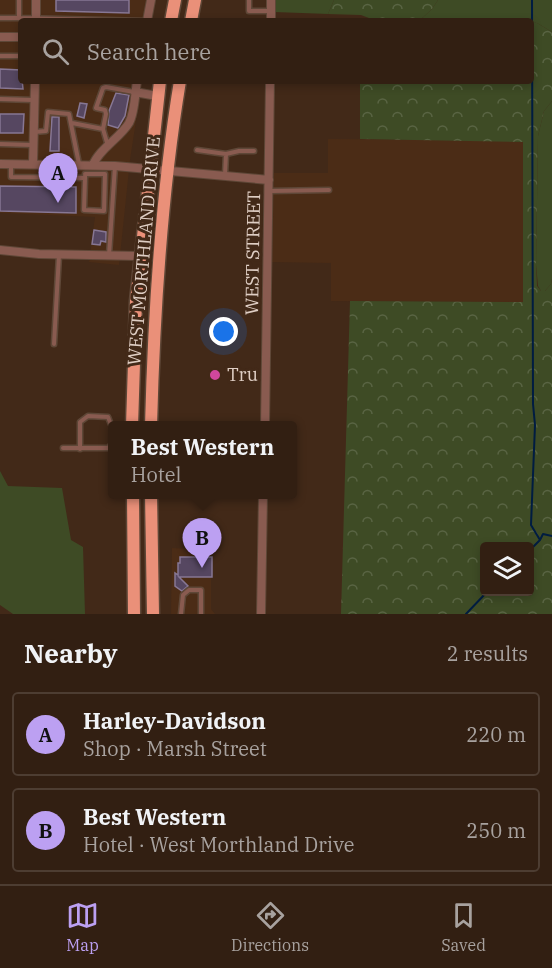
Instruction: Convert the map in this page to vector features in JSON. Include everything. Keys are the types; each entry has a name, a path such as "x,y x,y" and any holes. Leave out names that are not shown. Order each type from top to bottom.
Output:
{"highway":[{"path":"172,18 175,0"},
{"path":"191,18 195,0"},
{"name":"WEST MORTHLAND DRIVE","path":"132,421 133,348 140,256 159,84"},
{"name":"WEST MORTHLAND DRIVE","path":"151,421 155,306 167,171 180,84"},
{"path":"133,499 134,614"},
{"path":"151,499 153,614"}],"street":[{"path":"36,0 36,18"},
{"path":"148,18 151,0"},
{"path":"271,0 271,18"},
{"path":"0,37 18,37"},
{"path":"33,164 34,84"},
{"path":"86,165 109,147 131,121 136,84"},
{"name":"WEST STREET","path":"265,421 270,84"},
{"path":"135,92 157,96"},
{"path":"0,164 115,166 269,180"},
{"path":"0,250 59,255 140,256"},
{"path":"261,614 263,499"}],"lane":[{"path":"0,18 19,18 19,0"},
{"path":"249,0 249,11 271,11"},
{"path":"0,56 18,56"},
{"path":"109,147 103,129 105,110 96,108 103,88 135,92"},
{"path":"0,99 34,100"},
{"path":"11,164 11,177 85,176 105,174 104,210 84,210 85,176 86,165 69,114 48,112 46,131 33,132"},
{"path":"72,123 103,129"},
{"path":"0,144 33,145"},
{"path":"197,150 226,154 254,151"},
{"path":"225,176 226,154"},
{"path":"45,164 45,177"},
{"path":"109,256 115,166"},
{"path":"269,191 329,190"},
{"path":"54,344 59,255"},
{"path":"80,449 80,422 88,416 108,417 110,421"},
{"path":"63,448 108,448"},
{"path":"181,614 183,595 189,590 201,590 201,614"}],"shaded area":[{"path":"0,0 156,0 152,18 18,18 18,84 142,84 130,160 119,265 89,262 95,217 0,213"},
{"path":"328,139 523,141 523,302 331,301 331,263 272,262 274,173 328,173"},
{"path":"172,548 211,550 211,609 215,614 171,614"}],"green space":[{"path":"275,0 334,0 328,14 275,12"},
{"path":"334,0 438,0 422,18 369,18 361,15 328,14"},
{"path":"438,0 552,0 552,32 534,22 534,18 422,18"},
{"path":"534,22 552,32 552,101 544,111 538,136 536,264 537,286 541,291 545,291 552,279 552,614 341,614 350,301 523,302 523,142 360,139 360,84 534,84"},
{"path":"552,101 552,279 545,291 541,291 538,286 536,264 538,136 544,111"},
{"path":"0,471 8,486 62,488 71,540 83,547 85,614 13,614 0,605"}],"building":[{"path":"56,0 129,0 129,13 56,11"},
{"path":"0,69 18,70 18,84 22,84 23,89 0,88"},
{"path":"116,93 129,95 125,116 118,128 108,125 109,111"},
{"path":"80,103 87,104 84,118 77,116"},
{"path":"0,114 24,114 23,133 0,133"},
{"path":"52,117 59,117 59,151 50,151"},
{"path":"0,186 76,187 76,213 0,211"},
{"path":"94,230 106,232 106,242 101,241 100,245 92,244"},
{"path":"180,557 212,557 212,577 179,577 188,586 182,591 175,586 175,573 178,575"}],"waterway":[{"path":"532,0 532,18"},
{"path":"532,84 533,404 535,425 531,525 540,540"},
{"path":"534,546 543,534 552,536"},
{"path":"466,614 483,596"}],"place":[{"name":"Harley-Davidson","path":"58,203"},
{"name":"Tru","path":"215,375"},
{"name":"Best Western","path":"202,568"}]}
